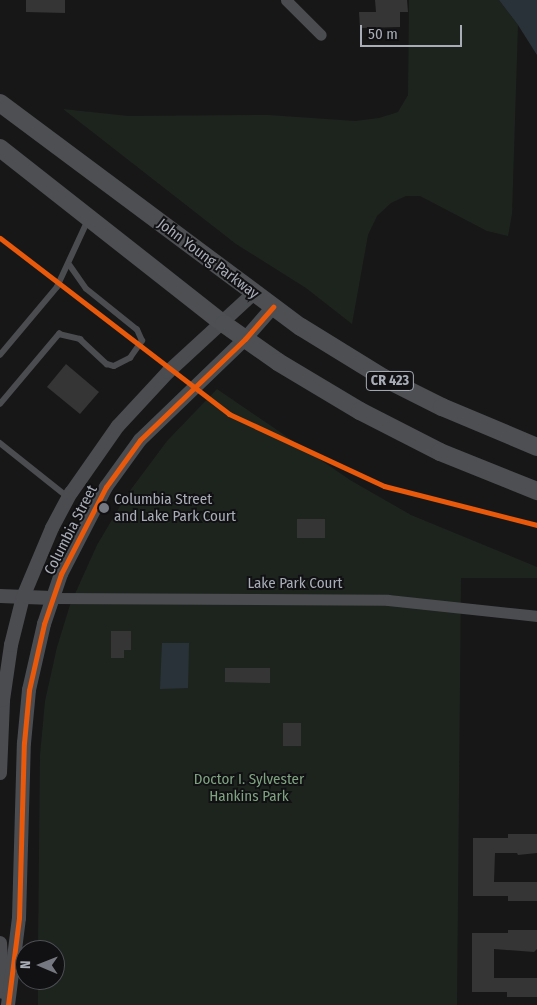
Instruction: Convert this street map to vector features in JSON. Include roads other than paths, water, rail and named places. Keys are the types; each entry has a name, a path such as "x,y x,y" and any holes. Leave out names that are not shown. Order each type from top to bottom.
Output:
{"main road":[{"name":"John Young Parkway","path":"0,102 273,307 384,378 442,407 537,447"},
{"name":"CR 423","path":"0,148 245,339 360,411 440,452 537,491"}],"street":[{"path":"286,0 321,35"},
{"name":"Columbia Street","path":"0,773 6,674 23,597 35,564 68,497 95,456 141,399 224,324 254,293"},
{"name":"Columbia Street","path":"6,1005 19,918 26,718 35,657 52,598 84,526 123,462 167,411 245,339 273,307"},
{"path":"0,596 52,598"},
{"name":"Lake Park Court","path":"52,598 388,600 537,616"},
{"name":"Columbia Street","path":"0,943 6,1005"}],"lane":[{"path":"0,355 57,288 70,266 90,217"},
{"path":"0,404 59,334 80,339 108,364 114,366 130,358 142,342 137,330 86,288 70,266"},
{"path":"0,443 68,497"}],"place":[{"name":"Columbia Street and Lake Park Court","path":"104,508"}],"park label":[{"name":"Doctor I. Sylvester Hankins Park","path":"249,788"}]}
